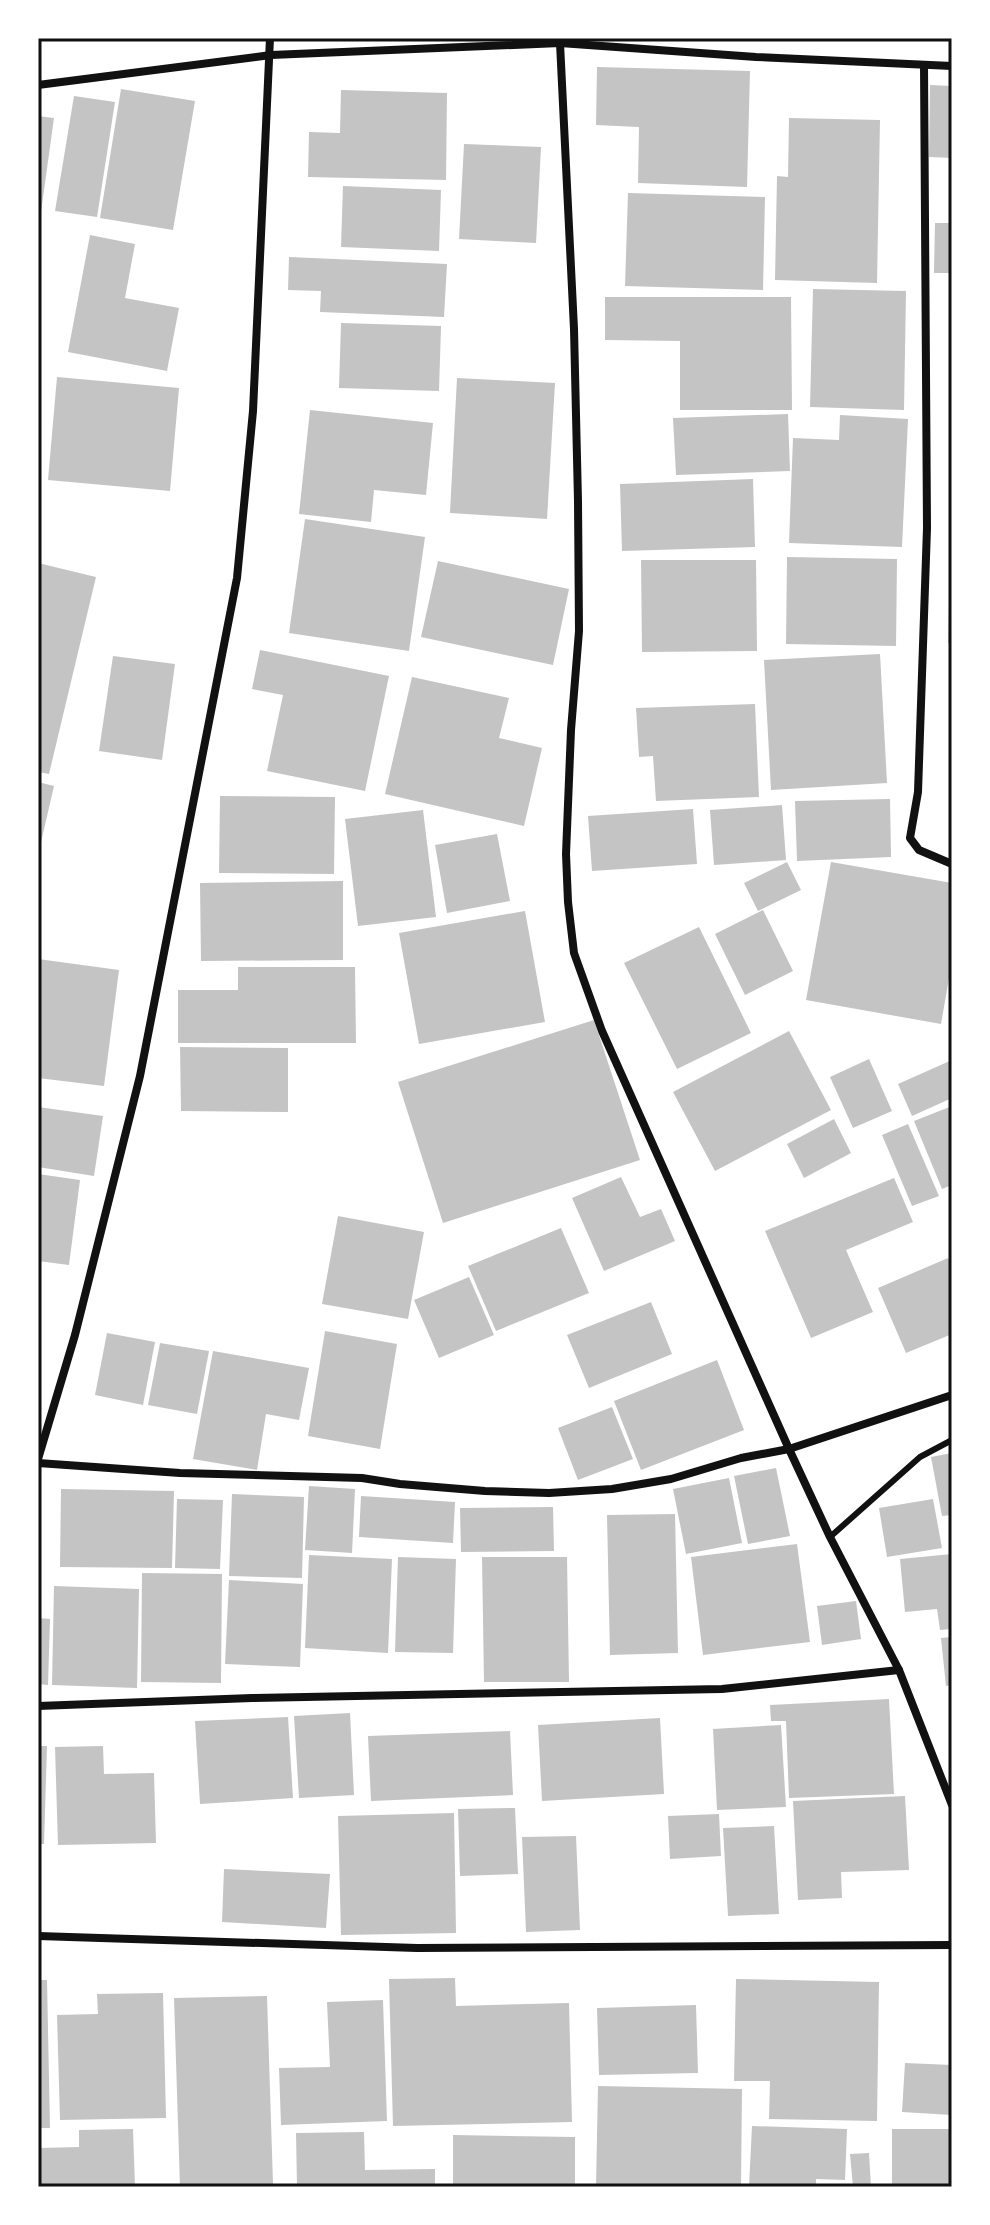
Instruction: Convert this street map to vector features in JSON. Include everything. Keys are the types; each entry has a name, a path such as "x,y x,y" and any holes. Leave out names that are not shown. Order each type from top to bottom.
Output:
{"street":[{"path":"270,38 253,411 237,578 140,1076 75,1335 38,1461 180,1473 362,1478 471,1490 549,1493 612,1489 671,1479 741,1458 789,1449 952,1395"},
{"path":"560,43 574,329 578,501 579,631 566,854 574,953 602,1031 789,1449 830,1537 899,1670 952,1805"},
{"path":"38,85 271,55 560,43 952,66"},
{"path":"924,65 927,528 918,792 910,838 919,850 952,864"},
{"path":"38,1706 252,1698 722,1689 899,1670"},
{"path":"38,1936 417,1948 952,1945"}],"lane":[{"path":"830,1537 920,1457 952,1440"}],"building":[{"path":"597,67 750,71 747,187 638,183 639,127 596,125"},
{"path":"930,85 952,86 952,158 929,157"},
{"path":"121,89 195,101 173,230 100,218"},
{"path":"341,90 447,93 446,180 308,177 309,132 340,133"},
{"path":"74,96 115,102 97,217 55,211"},
{"path":"38,116 54,118 40,219 38,218"},
{"path":"789,118 880,120 877,283 775,280 777,176 788,177"},
{"path":"464,144 541,147 536,243 459,239"},
{"path":"343,186 441,190 439,251 341,247"},
{"path":"628,193 765,197 763,290 625,286"},
{"path":"935,223 952,223 952,273 934,273"},
{"path":"90,235 135,244 125,298 179,308 167,371 68,352"},
{"path":"289,257 447,264 444,317 320,312 321,291 288,290"},
{"path":"813,289 906,291 904,410 810,407"},
{"path":"605,297 791,297 792,410 680,410 680,341 605,340"},
{"path":"341,323 441,326 439,391 339,388"},
{"path":"57,377 179,388 170,491 48,480"},
{"path":"457,378 555,383 547,519 450,513"},
{"path":"310,410 433,423 426,495 374,490 371,522 299,514"},
{"path":"788,414 790,471 676,475 673,418"},
{"path":"840,415 908,419 902,547 789,543 793,438 839,440"},
{"path":"753,479 755,547 622,551 620,484"},
{"path":"305,519 425,537 409,651 289,633"},
{"path":"787,557 897,559 896,646 786,644"},
{"path":"641,560 756,560 757,651 642,652"},
{"path":"438,561 569,589 553,665 421,637"},
{"path":"38,563 96,577 49,774 38,772"},
{"path":"949,602 952,602 952,643 948,643"},
{"path":"260,650 389,676 365,791 267,771 283,695 252,689"},
{"path":"880,654 887,783 771,790 764,660"},
{"path":"113,656 175,664 162,760 99,751"},
{"path":"412,677 509,698 499,738 542,748 524,826 385,794"},
{"path":"755,704 759,797 656,801 653,756 639,757 636,708"},
{"path":"38,782 54,786 39,851 38,850"},
{"path":"220,796 335,797 334,874 219,873"},
{"path":"890,799 891,857 797,861 795,801"},
{"path":"782,805 786,860 714,865 710,810"},
{"path":"693,809 697,864 592,871 588,816"},
{"path":"423,810 436,917 358,926 345,819"},
{"path":"497,834 510,901 447,913 435,845"},
{"path":"787,862 801,890 758,911 744,883"},
{"path":"831,862 952,883 952,961 941,1024 806,1000"},
{"path":"343,881 343,960 201,961 200,883"},
{"path":"763,910 793,971 745,995 715,934"},
{"path":"525,911 545,1022 419,1044 399,933"},
{"path":"699,927 751,1033 677,1069 624,963"},
{"path":"38,959 119,970 104,1086 38,1078"},
{"path":"238,967 355,967 356,1043 178,1043 178,990 238,990"},
{"path":"594,1020 640,1160 443,1223 398,1082"},
{"path":"789,1031 831,1110 715,1171 673,1092"},
{"path":"180,1047 288,1048 288,1112 181,1111"},
{"path":"869,1059 892,1111 853,1128 830,1077"},
{"path":"952,1060 952,1098 912,1116 898,1084"},
{"path":"952,1106 952,1185 942,1189 914,1121"},
{"path":"38,1107 103,1116 94,1176 38,1167"},
{"path":"834,1119 851,1153 804,1178 787,1144"},
{"path":"908,1124 939,1196 912,1206 882,1135"},
{"path":"38,1174 80,1180 69,1265 38,1261"},
{"path":"621,1177 640,1217 661,1209 675,1241 604,1271 572,1198"},
{"path":"894,1178 913,1222 846,1250 873,1312 811,1338 765,1231"},
{"path":"338,1216 424,1232 408,1319 322,1304"},
{"path":"561,1228 589,1293 496,1331 468,1266"},
{"path":"948,1258 952,1268 952,1334 906,1353 878,1288"},
{"path":"469,1277 494,1335 439,1358 414,1300"},
{"path":"651,1302 672,1354 589,1388 567,1335"},
{"path":"325,1331 397,1344 380,1449 308,1436"},
{"path":"107,1333 155,1342 143,1405 95,1395"},
{"path":"160,1343 209,1351 197,1414 148,1405"},
{"path":"213,1351 309,1368 299,1420 266,1414 257,1470 193,1459"},
{"path":"717,1360 744,1430 641,1470 614,1401"},
{"path":"612,1407 633,1459 578,1480 558,1428"},
{"path":"952,1453 952,1515 942,1516 931,1457"},
{"path":"776,1468 790,1536 748,1544 734,1476"},
{"path":"729,1478 742,1543 686,1554 673,1489"},
{"path":"309,1486 355,1489 352,1553 305,1550"},
{"path":"61,1489 174,1491 172,1568 60,1567"},
{"path":"232,1494 304,1497 302,1578 229,1576"},
{"path":"361,1496 455,1502 453,1543 359,1537"},
{"path":"177,1499 223,1500 220,1569 175,1568"},
{"path":"933,1499 942,1548 887,1557 879,1508"},
{"path":"553,1507 554,1551 461,1552 460,1508"},
{"path":"675,1514 678,1653 610,1655 607,1515"},
{"path":"797,1544 810,1642 703,1655 691,1557"},
{"path":"952,1554 952,1629 940,1630 937,1609 905,1612 900,1559"},
{"path":"309,1555 392,1559 388,1653 305,1648"},
{"path":"398,1557 456,1559 453,1653 395,1652"},
{"path":"482,1557 567,1557 569,1682 484,1682"},
{"path":"142,1573 222,1574 221,1683 141,1682"},
{"path":"229,1580 303,1584 300,1667 225,1664"},
{"path":"54,1586 139,1589 137,1688 52,1685"},
{"path":"856,1601 861,1639 822,1645 817,1606"},
{"path":"38,1618 50,1619 48,1685 38,1684"},
{"path":"952,1637 952,1685 946,1686 941,1638"},
{"path":"889,1699 894,1794 789,1798 786,1721 771,1721 770,1705"},
{"path":"350,1713 354,1795 299,1798 294,1716"},
{"path":"288,1717 293,1798 200,1804 195,1721"},
{"path":"660,1718 664,1794 542,1801 538,1725"},
{"path":"781,1725 786,1807 717,1810 713,1729"},
{"path":"510,1731 513,1795 371,1801 368,1736"},
{"path":"38,1746 47,1746 44,1844 38,1844"},
{"path":"103,1746 104,1774 154,1773 156,1843 58,1845 55,1747"},
{"path":"905,1796 909,1870 841,1872 842,1898 798,1900 793,1801"},
{"path":"515,1808 518,1874 460,1876 458,1809"},
{"path":"454,1813 456,1933 341,1935 338,1816"},
{"path":"719,1814 721,1856 670,1859 668,1816"},
{"path":"774,1826 779,1914 728,1916 723,1828"},
{"path":"576,1836 580,1930 526,1932 522,1837"},
{"path":"224,1869 330,1874 326,1928 222,1922"},
{"path":"455,1978 456,2006 569,2003 572,2122 393,2126 389,1979"},
{"path":"736,1979 879,1982 877,2121 769,2119 770,2081 734,2081"},
{"path":"38,1980 47,1980 50,2128 38,2128"},
{"path":"163,1993 166,2118 60,2120 57,2015 98,2014 97,1994"},
{"path":"267,1996 273,2184 180,2187 174,1998"},
{"path":"383,2000 387,2121 281,2125 279,2068 330,2067 327,2002"},
{"path":"696,2005 698,2073 599,2075 597,2008"},
{"path":"905,2063 952,2065 952,2115 902,2112"},
{"path":"598,2086 742,2089 741,2187 596,2187"},
{"path":"752,2126 847,2129 845,2180 816,2179 816,2187 749,2187"},
{"path":"133,2129 135,2187 38,2187 38,2148 79,2147 79,2130"},
{"path":"892,2129 952,2129 952,2187 892,2187"},
{"path":"364,2132 365,2170 435,2169 435,2187 297,2187 296,2133"},
{"path":"453,2135 575,2137 575,2187 453,2187"},
{"path":"869,2153 871,2187 853,2187 850,2154"}]}
